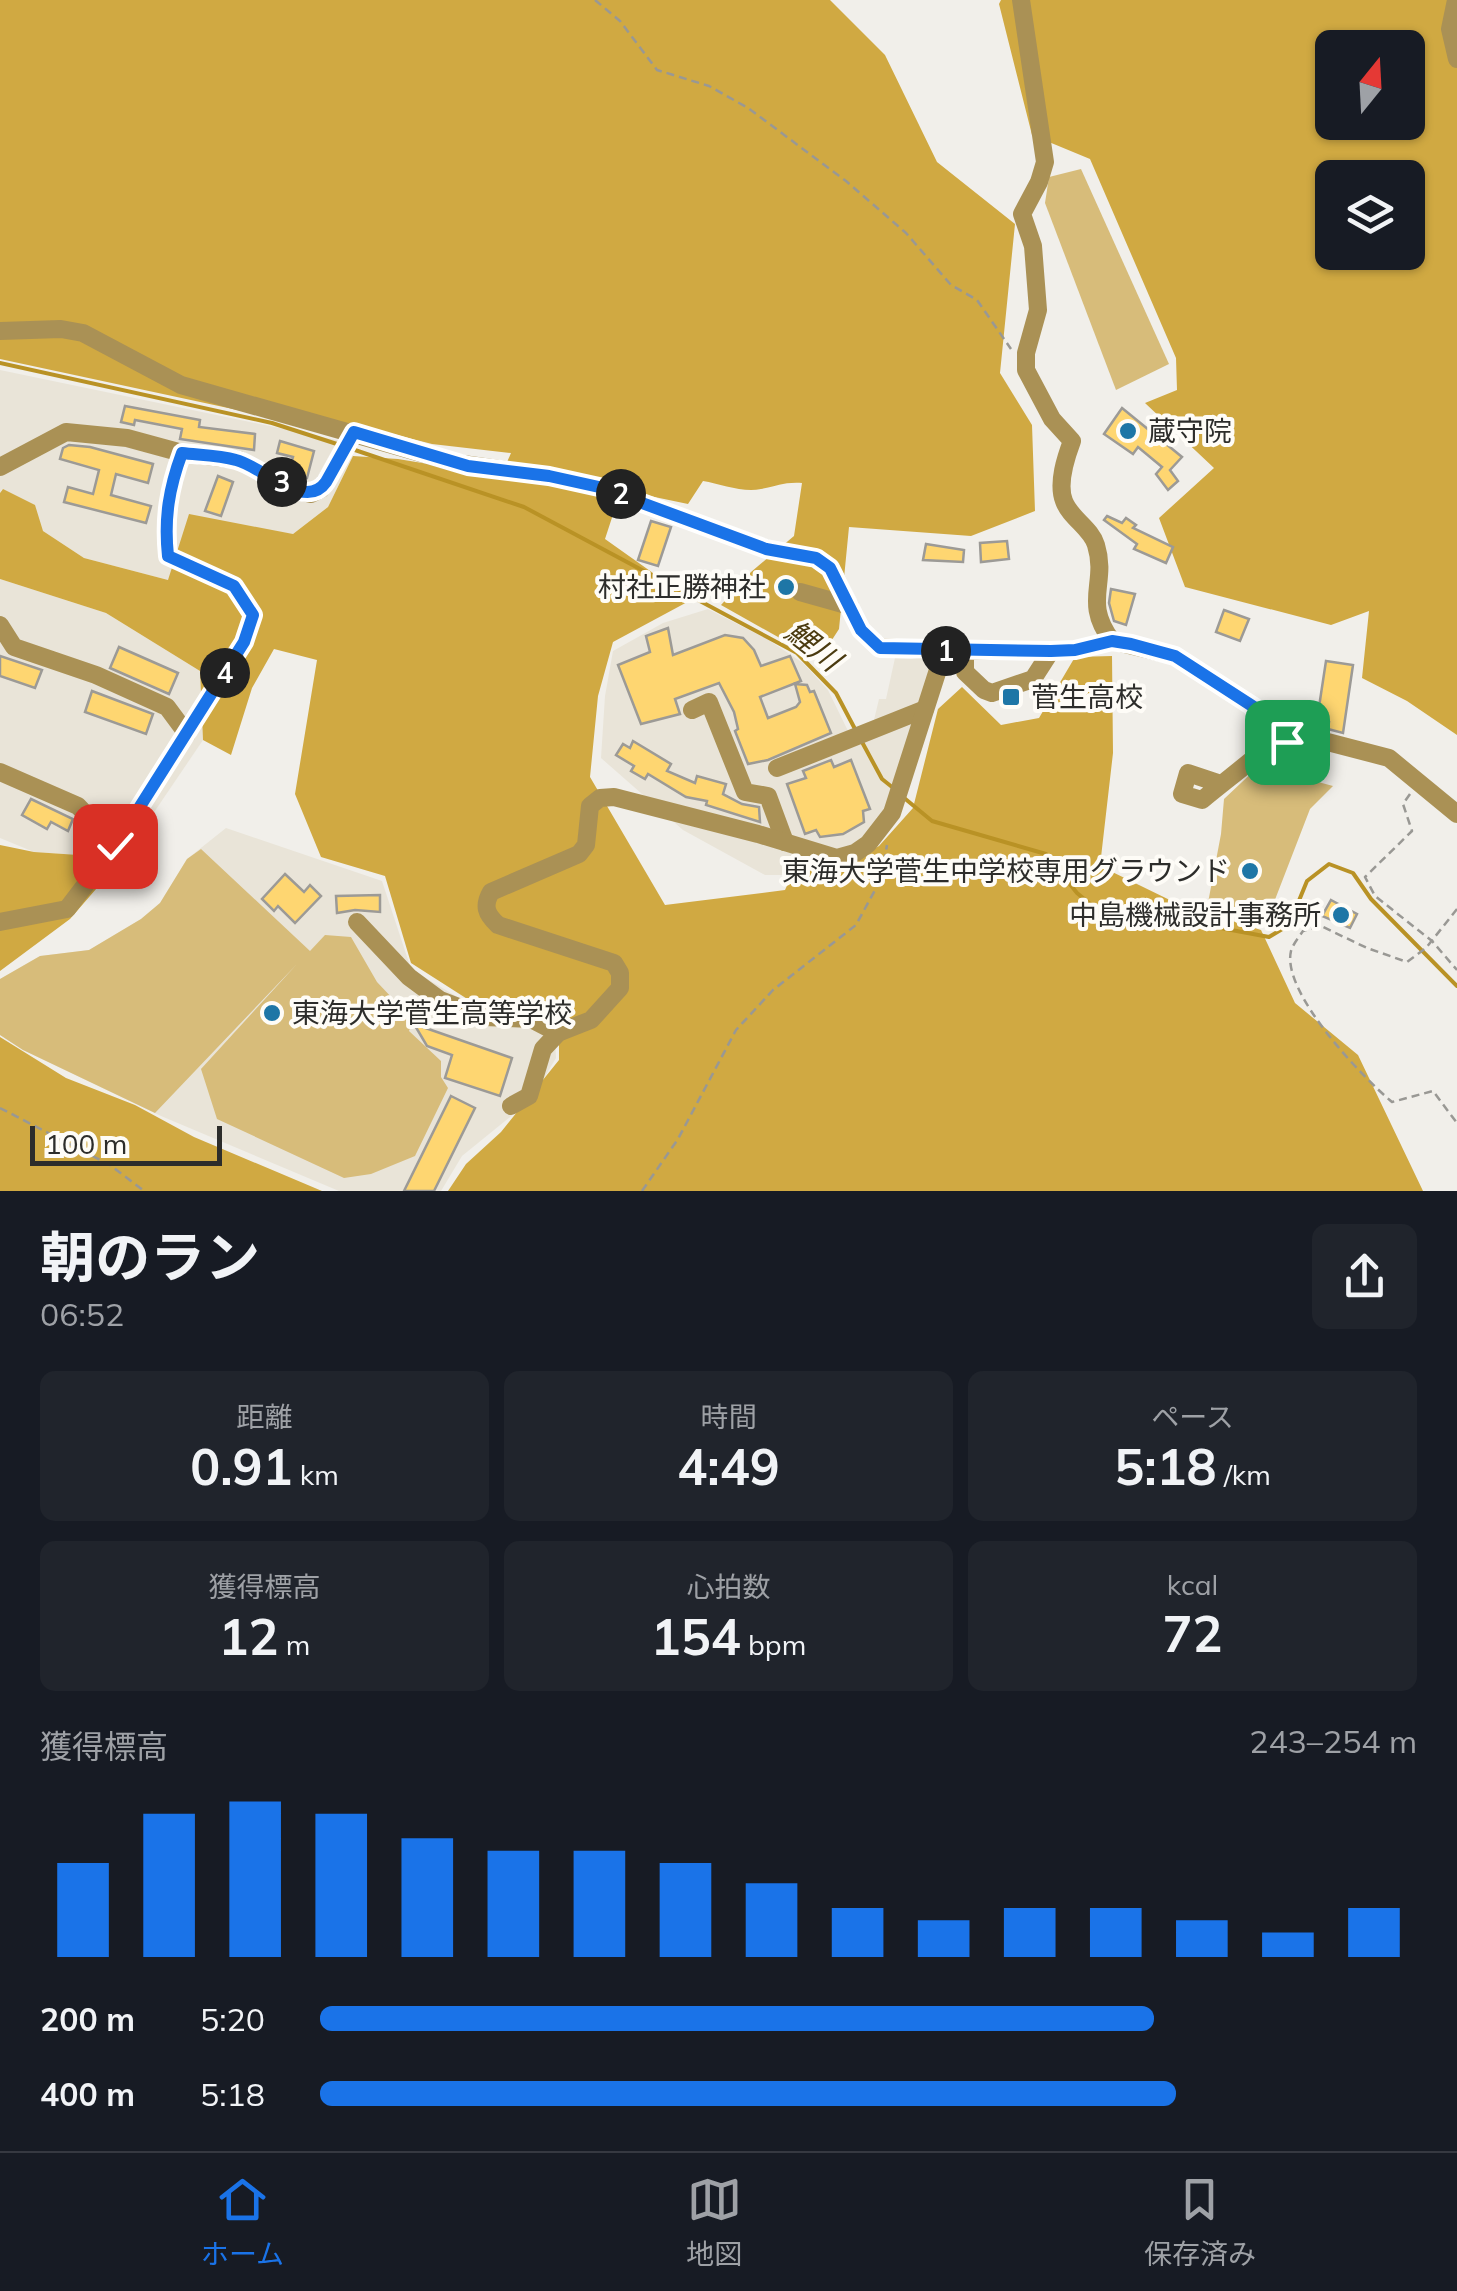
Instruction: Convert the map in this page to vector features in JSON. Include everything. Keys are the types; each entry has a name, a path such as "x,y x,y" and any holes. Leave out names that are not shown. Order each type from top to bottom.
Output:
{"street":[{"path":"1021,0 1046,162 1022,214 1033,246 1038,310 1026,352 1026,370 1052,419 1072,441 1064,465 1064,501 1096,545 1098,620 1112,641"},
{"path":"1456,0 1450,30 1457,58"},
{"path":"0,331 61,329 83,333 181,385 468,466 599,487 754,545 816,558 830,568 861,630 880,648 1051,651 1112,641 1175,656 1294,733 1388,758 1457,814"},
{"path":"0,467 66,432 127,438 182,453 239,460 311,494 321,489 352,435"},
{"path":"0,922 67,909 115,846 244,642 253,615 234,586 168,556 165,526 169,488 182,453"},
{"path":"800,592 850,606"},
{"path":"0,625 14,647 96,675 167,707 187,734"},
{"path":"966,650 965,672 992,693 1033,679 1051,651"},
{"path":"511,1106 530,1096 543,1049 558,1033 591,1020 620,988 620,973 614,963 498,925 488,915 486,902 491,892 580,854 586,845 590,806 600,798 614,798 838,858 856,853 878,832 894,808 944,651"},
{"path":"692,710 709,702 745,792 768,796 785,842"},
{"path":"776,768 925,709"},
{"path":"1221,784 1256,757 1287,742 1294,733"},
{"path":"0,772 78,806 115,846"},
{"path":"357,922 409,976 440,1000 484,1017 530,1019 558,1033"}],"path":[{"path":"595,0 620,21 658,70 708,86 748,108 846,181 906,232 951,284 976,300 1026,370"},
{"path":"1419,781 1403,804 1412,831 1365,877 1374,896 1432,941 1457,970"},
{"path":"642,1191 678,1138 736,1030 772,990 856,925 881,878 887,846"},
{"path":"1457,909 1426,948 1406,962 1322,926 1303,931 1290,954 1292,972 1313,1017 1363,1078 1392,1102 1432,1091 1457,1123"},
{"path":"0,1108 110,1165 144,1191"}],"shaded area":[{"path":"0,0 830,0 885,55 937,162 1015,224 1000,373 1032,425 1035,511 971,536 849,527 839,629 819,660 721,605 751,572 794,536 802,483 747,490 703,481 688,504 621,490 605,539 691,600 613,642 598,696 590,777 665,905 785,890 802,853 840,867 879,846 913,808 938,709 962,687 1001,725 1039,718 1075,657 1112,656 1113,753 1100,866 1178,904 1261,930 1295,1003 1358,1055 1423,1191 448,1191 466,1164 501,1132 559,1060 559,1015 538,1006 472,1002 411,963 385,876 321,857 295,794 317,660 274,649 252,688 231,755 203,740 200,671 106,613 0,579 0,493 3,489 35,505 43,531 84,558 168,580 189,514 293,534 328,507 353,456 398,459 501,476 511,453 432,444 362,426 344,430 265,416 0,359"},
{"path":"1001,0 1457,0 1457,735 1407,701 1362,678 1369,611 1331,625 1185,587 1159,518 1214,468 1145,403 1177,390 1176,358 1090,159 1032,135"},
{"path":"1081,169 1169,364 1116,390 1045,203 1049,177"},
{"path":"0,370 346,442 353,456 328,507 293,534 264,530 168,580 84,558 43,531 2,489 0,493"},
{"path":"0,579 106,613 200,671 203,740 123,858 34,852 0,838"},
{"path":"708,609 767,639 803,663 828,690 848,731 874,720 879,699 886,699 895,658 935,659 902,810 883,838 802,875 765,875 683,830 601,758 613,651 663,623"},
{"name":"東海大学菅生中学校専用グラウンド","path":"1259,766 1333,786 1310,809 1271,910 1207,908 1224,799"},
{"name":"東海大学菅生高等学校","path":"226,828 382,881 411,969 469,1004 536,1009 554,1018 556,1058 531,1100 462,1156 441,1191 339,1191 161,1116 23,1050 0,1035 0,979 40,956 89,950 141,919 160,903 187,859"},
{"path":"0,845 34,852 123,858 70,919 0,971"},
{"name":"東海大学菅生高等学校","path":"201,849 310,951 325,935 351,937 377,982 413,1020 409,1031 441,1061 441,1077 448,1088 415,1156 371,1174 344,1178 217,1119 201,1069 297,964 155,1113 23,1050 0,1035 0,979 40,956 89,950 141,919 160,903 187,859"},
{"path":"0,1037 66,1078 135,1105 194,1137 322,1191 0,1191"}],"building":[{"path":"125,406 200,420 199,427 255,434 254,450 180,439 182,429 135,420 134,425 121,422"},
{"path":"1122,408 1182,457 1170,470 1178,481 1168,490 1156,474 1162,467 1138,447 1133,454 1104,434"},
{"path":"280,441 314,451 307,478 289,472 293,457 277,453"},
{"path":"69,445 153,464 148,483 116,474 111,495 151,506 146,523 64,502 68,487 93,494 99,470 60,459 63,448"},
{"path":"218,476 233,482 221,516 205,511"},
{"path":"1107,516 1122,523 1126,518 1136,525 1133,528 1173,547 1166,563 1134,549 1137,544 1104,520"},
{"path":"651,521 671,527 658,566 638,560"},
{"path":"1007,541 1009,559 981,562 980,543"},
{"path":"926,544 964,550 963,562 923,560"},
{"path":"1111,589 1135,594 1126,625 1114,621 1109,603"},
{"path":"1224,610 1249,619 1240,641 1216,632"},
{"path":"668,628 673,655 725,635 743,638 761,666 790,656 801,681 760,697 768,718 796,707 800,702 795,684 807,685 810,692 814,691 831,733 768,760 748,764 735,731 738,729 734,712 719,683 675,699 680,714 641,724 618,665 650,652 646,636"},
{"path":"119,647 178,673 169,694 110,668"},
{"path":"0,656 42,670 35,688 0,676"},
{"path":"1326,661 1353,665 1343,733 1328,729 1329,722 1317,720"},
{"path":"92,691 153,714 146,734 85,712"},
{"path":"633,741 671,764 667,771 695,783 697,776 726,784 723,794 759,807 760,822 706,805 707,801 686,797 648,774 645,779 631,771 634,766 616,755 623,744 630,748"},
{"path":"831,760 834,767 851,760 870,809 863,811 864,822 843,834 820,837 816,830 805,834 787,784 806,778 803,771"},
{"path":"31,799 73,819 68,831 51,822 47,829 22,815"},
{"path":"285,874 304,892 310,885 321,896 295,923 278,906 274,911 262,899"},
{"path":"380,895 380,912 337,913 336,896"},
{"path":"1331,900 1357,914 1350,928 1322,916"},
{"path":"414,1024 512,1058 500,1096 445,1078 452,1055 427,1046"},
{"path":"451,1096 475,1108 434,1191 404,1191"}],"waterway":[{"name":"鯉川","path":"0,363 272,423 340,445"},
{"name":"鯉川","path":"349,448 524,507 797,653 836,693 855,729"},
{"name":"鯉川","path":"862,742 882,779 892,787"},
{"name":"鯉川","path":"903,797 932,821 1046,854 1077,893 1112,922 1153,927 1183,921 1269,937 1289,925 1307,881 1329,864 1353,873 1371,899 1457,986"}],"place":[{"name":"蔵守院","path":"1128,431"},
{"name":"村社正勝神社","path":"786,587"},
{"name":"菅生高校","path":"1011,697"},
{"name":"東海大学菅生中学校専用グラウンド","path":"1250,871"},
{"name":"中島機械設計事務所","path":"1341,915"},
{"name":"東海大学菅生高等学校","path":"272,1013"}],"route":[{"path":"115,846 244,642 253,615 234,586 168,556 165,526 169,488 182,453 239,460 311,494 326,482 354,432 468,466 574,480 622,494 766,549 816,558 830,568 861,630 880,648 1075,650 1112,641 1175,656 1277,726 1294,733 1287,742"}]}
